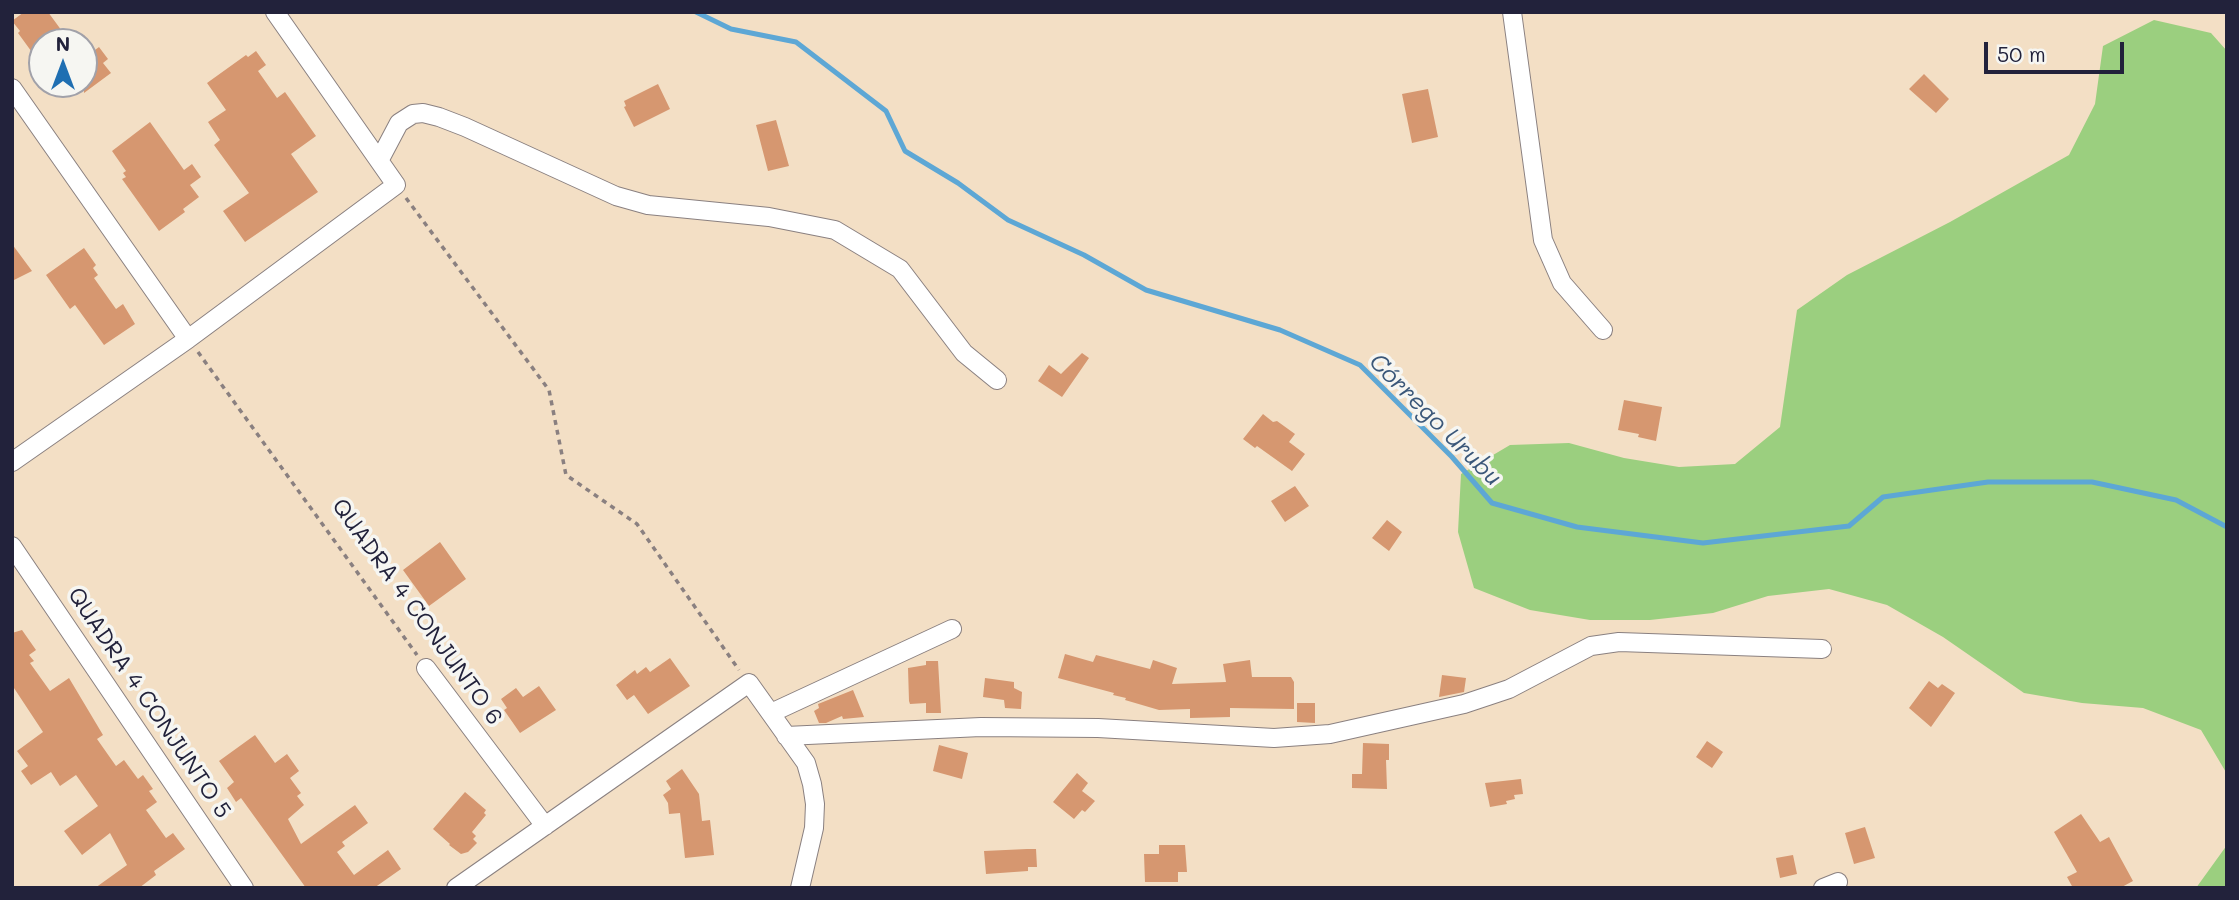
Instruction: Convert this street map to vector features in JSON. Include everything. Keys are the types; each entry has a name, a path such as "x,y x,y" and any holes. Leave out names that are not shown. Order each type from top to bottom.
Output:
{"street":[{"path":"12,462 188,339 396,185 275,12"},
{"path":"1512,12 1543,240 1562,283 1603,330"},
{"path":"12,88 188,339"},
{"path":"380,159 399,123 413,114 423,113 465,127 604,191 648,205 769,217 835,230 900,269 964,353 997,380"},
{"name":"QUADRA 4 CONJUNTO 5","path":"12,546 244,888"},
{"path":"771,713 952,629"},
{"path":"786,736 981,727 1098,728 1274,738 1330,734 1464,704 1497,692 1591,646 1619,642 1822,649"},
{"name":"QUADRA 4 CONJUNTO 6","path":"426,668 545,826"},
{"path":"457,888 749,683 806,763 815,804 814,828 800,888"}],"path":[{"path":"396,185 549,390 566,474 637,524 749,683"},
{"name":"QUADRA 4 CONJUNTO 6","path":"188,339 426,668"}],"green space":[{"path":"2154,20 2211,33 2227,51 2227,774 2201,730 2143,708 2082,703 2024,693 1943,637 1887,605 1829,589 1768,596 1713,613 1650,620 1590,620 1530,610 1474,588 1458,532 1461,474 1510,445 1569,443 1624,458 1679,467 1735,464 1780,427 1797,310 1847,275 1950,222 2069,155 2095,104 2103,46"},
{"path":"2227,845 2227,888 2196,888"}],"building":[{"path":"24,12 48,12 60,28 28,28 28,47 12,21"},
{"path":"99,47 108,59 103,63 111,73 98,83"},
{"path":"256,51 266,65 258,71 277,98 285,92 316,136 291,154 318,192 245,242 223,211 249,193 214,145 220,140 208,122 226,110 207,83 246,55 248,57"},
{"path":"1924,74 1949,99 1936,113 1909,89"},
{"path":"658,84 670,109 634,127 624,107 624,101"},
{"path":"1428,89 1438,137 1412,143 1402,94"},
{"path":"776,120 789,166 768,171 756,125"},
{"path":"150,122 184,170 192,164 201,177 190,185 199,197 183,209 185,212 159,231 122,179 126,177 123,173 126,171 112,151"},
{"path":"12,244 32,271 12,281"},
{"path":"84,248 96,265 93,268 98,275 94,278 116,309 123,304 135,324 104,345 75,305 70,309 46,275"},
{"path":"1082,353 1089,358 1062,397 1038,381 1049,365 1061,374"},
{"path":"1624,400 1662,407 1656,441 1618,430"},
{"path":"1263,414 1295,434 1289,442 1305,454 1292,471 1243,439"},
{"path":"1295,486 1309,506 1285,522 1271,501"},
{"path":"1387,520 1402,532 1389,551 1372,538"},
{"path":"440,542 466,579 429,606 403,570"},
{"path":"22,630 36,650 29,655 34,661 30,663 50,691 69,678 103,735 97,739 116,766 124,760 138,779 143,775 153,789 149,791 157,802 146,810 166,838 173,833 185,849 154,871 156,875 139,888 95,888 127,865 110,833 82,855 64,831 98,806 76,775 60,786 51,772 31,785 21,771 28,766 17,751 43,732 12,685 12,633"},
{"path":"1065,654 1093,662 1096,655 1150,669 1153,660 1177,668 1172,684 1226,682 1223,664 1250,660 1252,677 1291,677 1294,682 1294,709 1230,708 1230,717 1190,718 1190,709 1159,710 1125,700 1126,698 1113,695 1114,693 1058,678"},
{"path":"670,658 690,686 648,714 634,695 627,700 616,685 635,670 637,674 646,667 650,672"},
{"path":"926,661 938,661 941,713 926,713 926,703 910,704 909,701 908,668 926,665"},
{"path":"1442,675 1466,678 1464,692 1439,697"},
{"path":"985,678 1014,682 1014,688 1022,692 1021,709 1005,708 1004,700 983,697"},
{"path":"1929,681 1938,688 1942,684 1955,693 1931,727 1909,708"},
{"path":"539,686 556,710 520,733 504,710 507,708 501,699 516,688 523,697"},
{"path":"853,690 864,717 843,719 842,716 819,723 814,711 819,708 818,704"},
{"path":"1297,703 1315,703 1315,723 1297,722"},
{"path":"255,735 275,763 287,754 299,771 290,778 301,793 297,796 304,805 288,819 301,844 355,805 368,823 342,842 345,846 337,852 354,875 388,850 401,869 374,888 306,888 241,798 236,802 227,788 234,782 219,761"},
{"path":"1707,741 1723,752 1712,768 1696,757"},
{"path":"1363,743 1389,744 1389,760 1386,760 1387,789 1352,788 1352,774 1362,774"},
{"path":"939,745 968,753 962,779 933,771"},
{"path":"682,769 699,794 702,821 710,820 714,855 685,858 680,813 669,814 668,803 663,795 671,789 666,781"},
{"path":"1077,773 1088,783 1082,791 1095,801 1074,819 1053,802"},
{"path":"1521,779 1523,794 1514,795 1515,799 1506,801 1507,804 1490,807 1485,783"},
{"path":"465,792 486,810 486,815 472,832 477,843 468,852 461,854 433,829"},
{"path":"2081,814 2100,842 2109,837 2133,881 2120,888 2073,888 2067,877 2077,872 2054,832"},
{"path":"1865,827 1875,858 1854,864 1845,833"},
{"path":"1159,845 1185,845 1187,872 1178,872 1178,882 1145,882 1144,854 1159,854"},
{"path":"1036,849 1037,867 1028,867 1028,871 986,874 984,851"},
{"path":"1793,855 1797,874 1780,878 1776,858"}],"waterway":[{"name":"Córrego Urubu","path":"696,12 731,29 796,42 886,111 905,151 958,183 1008,220 1084,255 1146,290 1280,330 1360,365 1452,457 1492,503 1577,527 1703,543 1849,526 1883,497 1988,482 2092,482 2176,500 2227,527"}]}
